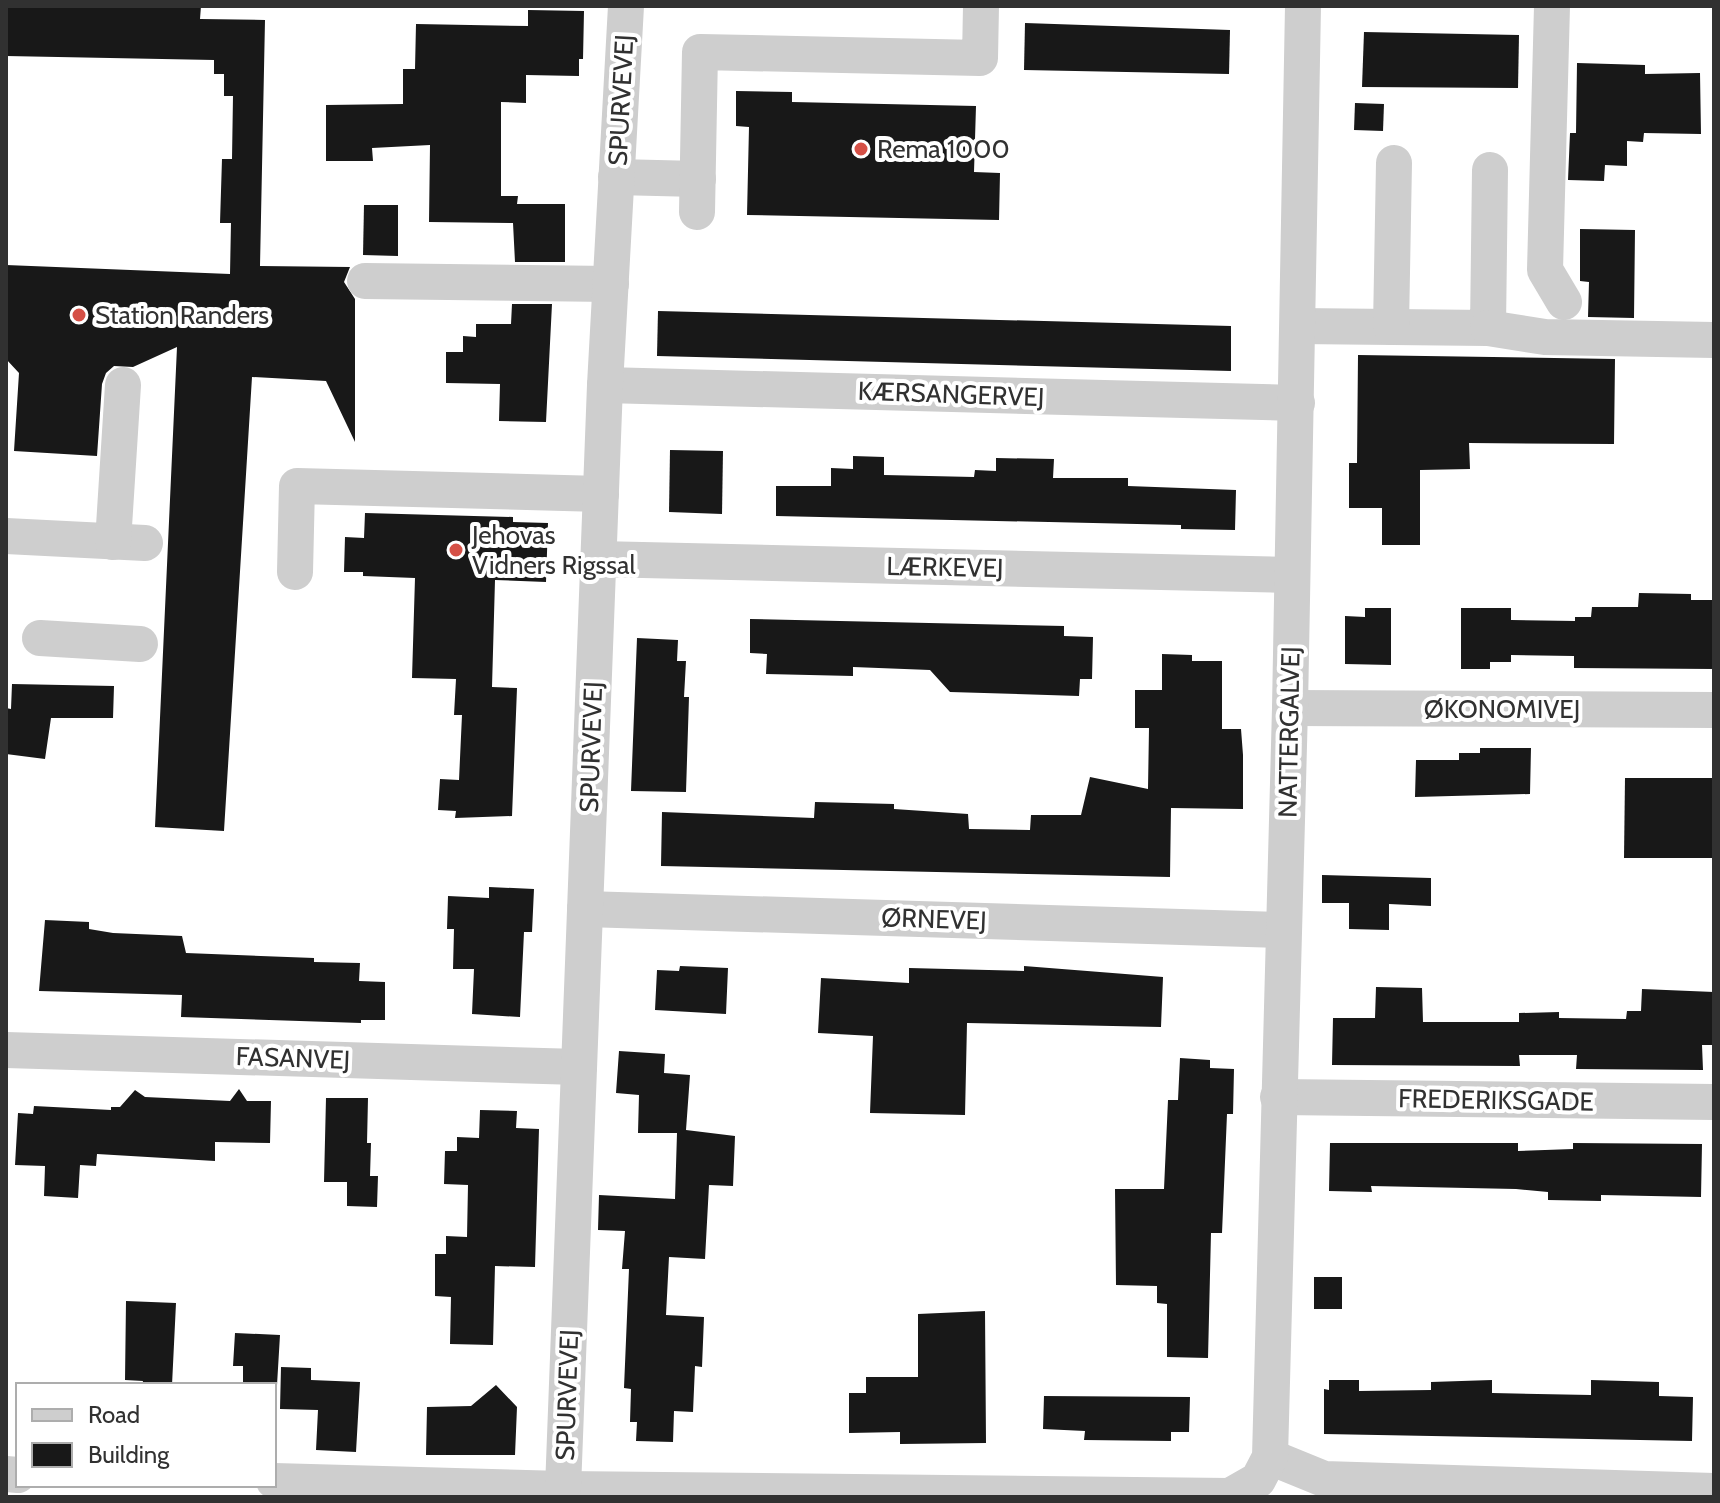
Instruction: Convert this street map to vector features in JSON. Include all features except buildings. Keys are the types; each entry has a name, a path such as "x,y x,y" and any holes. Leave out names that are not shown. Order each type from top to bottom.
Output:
{"street":[{"name":"SPURVEVEJ","path":"563,1489 605,385 626,6"},
{"path":"616,177 698,195 700,52 980,58 981,6"},
{"name":"NATTERGALVEJ","path":"1270,1457 1297,403 1303,6"},
{"path":"1552,6 1545,270 1564,302"},
{"path":"1391,327 1394,163"},
{"path":"1488,328 1490,170"},
{"path":"365,281 611,284"},
{"path":"1298,326 1488,328 1545,337 1714,340"},
{"path":"6,536 129,542 123,385"},
{"name":"KÆRSANGERVEJ","path":"605,385 1297,403"},
{"path":"295,572 297,486 601,494"},
{"name":"LÆRKEVEJ","path":"598,559 1292,575"},
{"path":"40,638 140,644"},
{"name":"ØKONOMIVEJ","path":"1290,708 1714,710"},
{"name":"ØRNEVEJ","path":"585,909 1283,930"},
{"name":"FASANVEJ","path":"6,1050 579,1067"},
{"name":"FREDERIKSGADE","path":"1278,1097 1714,1102"},
{"path":"276,1481 563,1489 1230,1496 1258,1480 1270,1457 1324,1479 1714,1491"}],"place":[{"name":"Rema 1000","path":"861,149"},
{"name":"Station Randers","path":"79,315"},
{"name":"Jehovas Vidners Rigssal","path":"456,550"}]}
